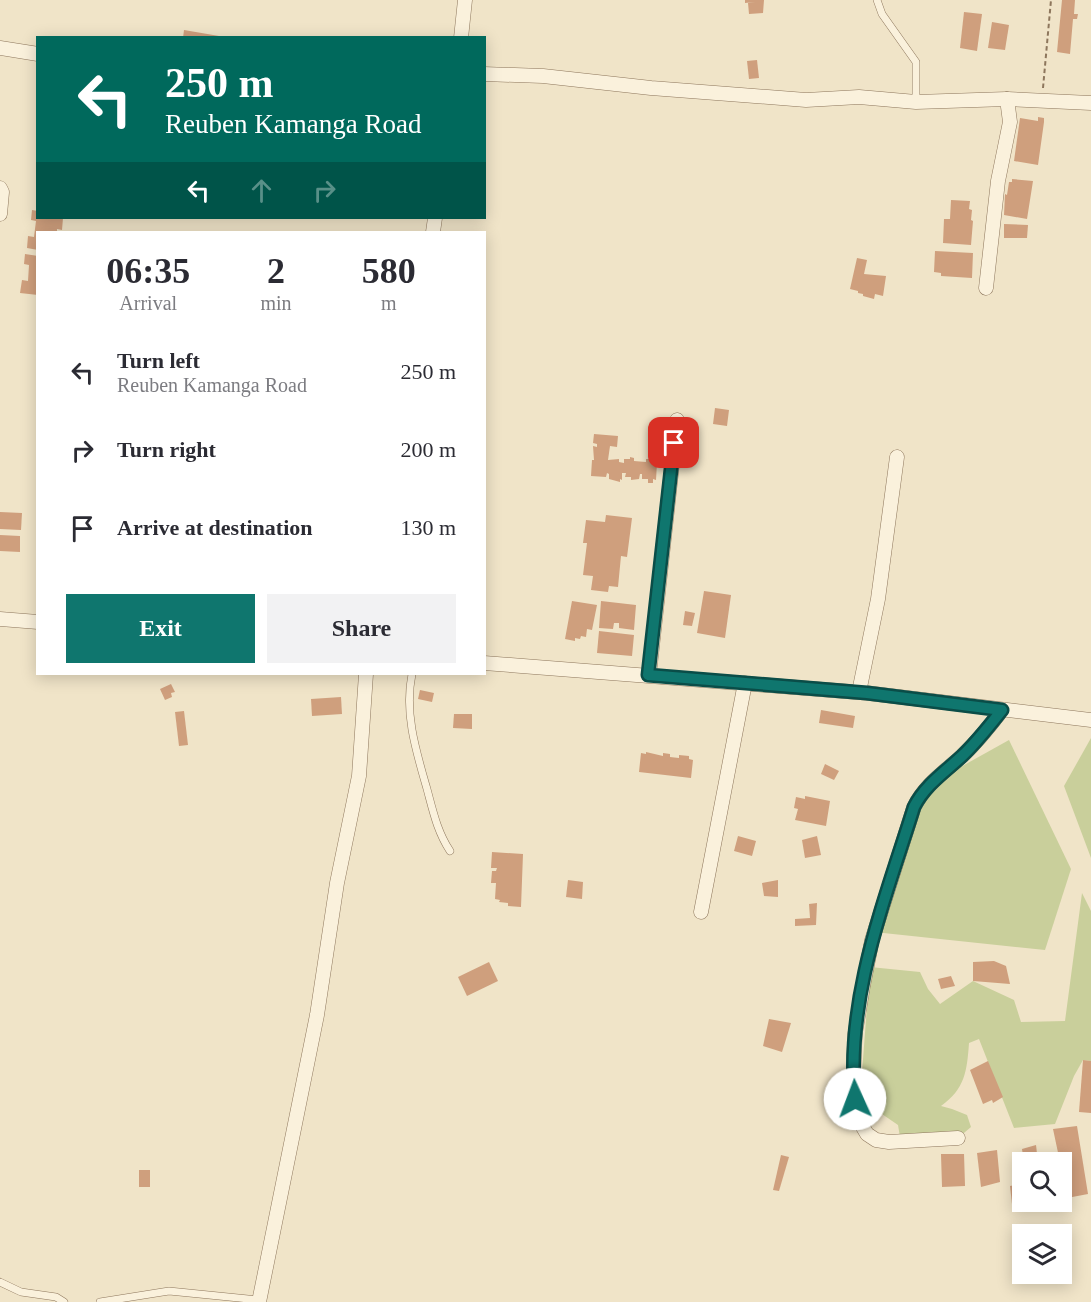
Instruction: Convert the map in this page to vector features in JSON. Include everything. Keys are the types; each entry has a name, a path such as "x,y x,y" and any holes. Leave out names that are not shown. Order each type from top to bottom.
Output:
{"street":[{"path":"461,36 465,0"},
{"path":"0,48 36,54"},
{"path":"486,74 543,76 651,88 806,100 859,98 916,102 1007,99 1091,102"},
{"path":"986,288 998,181 1010,122 1007,99"},
{"path":"0,188 2,192 0,214"},
{"path":"648,675 677,420"},
{"path":"859,692 878,599 897,457"},
{"path":"0,618 36,622"},
{"path":"486,663 859,692 1091,720"},
{"path":"259,1301 317,1015 337,883 359,776 366,675"},
{"path":"701,912 745,683"},
{"path":"958,1138 889,1142 876,1140 867,1134 857,1117 853,1080 855,1034 872,940 914,807 920,795 986,731 1002,710"}],"lane":[{"path":"877,0 882,14 916,62 916,102"},
{"path":"412,675 409,688 411,726 434,820 450,851"},
{"path":"0,1282 21,1293 56,1298 64,1302"},
{"path":"100,1302 169,1291 259,1301"}],"path":[{"path":"1042,100 1051,0"}],"green space":[{"path":"1091,738 1091,858 1064,786"},
{"path":"1009,740 1071,869 1045,950 874,932 921,799 948,774"},
{"path":"1082,893 1091,911 1091,1061 1083,1060 1074,1076 1055,1124 1014,1128 979,1039 969,1043 967,1062 960,1086 941,1106 967,1115 971,1127 958,1138 900,1137 898,1125 860,1099 870,967 920,972 928,989 940,1004 973,981 1014,1000 1021,1022 1065,1021"}],"building":[{"path":"745,0 764,0 763,13 749,14 748,3 755,2 745,3"},
{"path":"1062,0 1075,0 1074,14 1078,14 1077,19 1073,19 1070,54 1057,52"},
{"path":"964,12 982,14 977,51 960,48"},
{"path":"992,22 1009,25 1005,50 988,48"},
{"path":"184,30 219,36 183,36"},
{"path":"757,60 759,78 749,79 747,61"},
{"path":"1038,117 1044,118 1044,122 1038,165 1014,161 1020,118 1038,121"},
{"path":"1012,179 1033,181 1027,219 1004,215 1005,194 1007,195 1009,182 1012,182"},
{"path":"951,200 970,201 969,209 972,210 971,220 973,221 971,245 943,243 944,219 950,219"},
{"path":"32,210 36,211 36,219 63,219 62,230 36,231 36,250 27,248 28,236 34,237 36,221 31,220"},
{"path":"1004,224 1028,225 1027,238 1004,238"},
{"path":"935,251 973,253 972,278 941,276 941,273 934,272"},
{"path":"25,254 36,256 36,295 20,293 22,280 28,281 29,265 24,264"},
{"path":"857,258 867,260 864,274 886,276 883,296 875,294 874,299 850,289"},
{"path":"715,408 729,410 727,426 713,424"},
{"path":"649,432 666,433 666,437 648,438"},
{"path":"594,434 618,436 617,447 610,446 608,460 619,459 619,462 624,463 624,459 630,459 630,457 634,458 634,461 646,462 646,459 651,459 651,462 657,463 656,480 653,479 653,483 648,483 648,479 642,479 642,474 640,474 639,479 631,480 631,477 625,477 626,473 622,473 620,482 609,479 607,473 606,477 591,476 592,460 594,460 593,446 597,447 597,444 593,443"},
{"path":"0,512 22,513 21,530 0,529"},
{"path":"606,515 632,518 627,557 621,556 618,587 609,586 608,592 591,590 593,576 583,575 587,543 583,543 586,520 605,522"},
{"path":"0,535 20,536 20,552 0,551"},
{"path":"704,591 731,595 725,638 697,633"},
{"path":"572,601 597,605 592,630 587,629 586,637 575,638 575,641 565,639"},
{"path":"601,601 636,605 634,630 619,628 619,623 614,623 613,629 599,628"},
{"path":"685,611 695,613 692,626 683,625"},
{"path":"599,631 634,635 632,656 597,653"},
{"path":"171,684 175,692 171,693 172,697 165,700 160,689"},
{"path":"420,690 434,693 432,702 418,699"},
{"path":"341,697 342,714 312,716 311,699"},
{"path":"821,710 855,716 853,728 819,723"},
{"path":"184,711 188,745 179,746 175,712"},
{"path":"454,714 472,714 472,729 453,728"},
{"path":"646,752 663,756 663,753 670,754 670,757 679,758 679,755 689,756 689,759 693,760 691,778 639,772 641,753 646,754"},
{"path":"825,764 839,771 834,780 821,774"},
{"path":"805,796 830,801 826,826 795,820 798,809 794,808 796,797 805,799"},
{"path":"738,836 756,841 752,856 734,851"},
{"path":"817,836 821,855 805,858 802,840"},
{"path":"492,852 523,854 521,907 508,906 508,903 495,899 496,883 491,883 492,871 496,871 497,868 491,868"},
{"path":"568,880 583,882 582,899 566,897"},
{"path":"778,880 778,897 764,896 762,883"},
{"path":"817,903 816,925 795,926 795,919 810,918 809,904"},
{"path":"994,961 1006,966 1010,984 973,981 973,962"},
{"path":"489,962 498,981 467,996 458,977"},
{"path":"951,976 955,986 941,989 938,979"},
{"path":"769,1019 791,1023 782,1052 763,1046"},
{"path":"1083,1060 1091,1061 1091,1113 1079,1112"},
{"path":"988,1061 1003,1097 993,1103 992,1100 983,1104 970,1070"},
{"path":"1077,1126 1088,1194 1072,1197 1072,1152 1058,1152 1053,1129"},
{"path":"1036,1145 1037,1152 1022,1152 1022,1149"},
{"path":"997,1150 1000,1182 981,1187 977,1153"},
{"path":"941,1154 964,1154 965,1186 942,1187"},
{"path":"781,1155 789,1157 779,1191 773,1190"},
{"path":"139,1170 150,1170 150,1187 139,1187"}],"route":[{"path":"674,443 648,675 867,693 1002,710 986,731 920,795 914,807 872,940 855,1034 853,1080 855,1099"}]}
